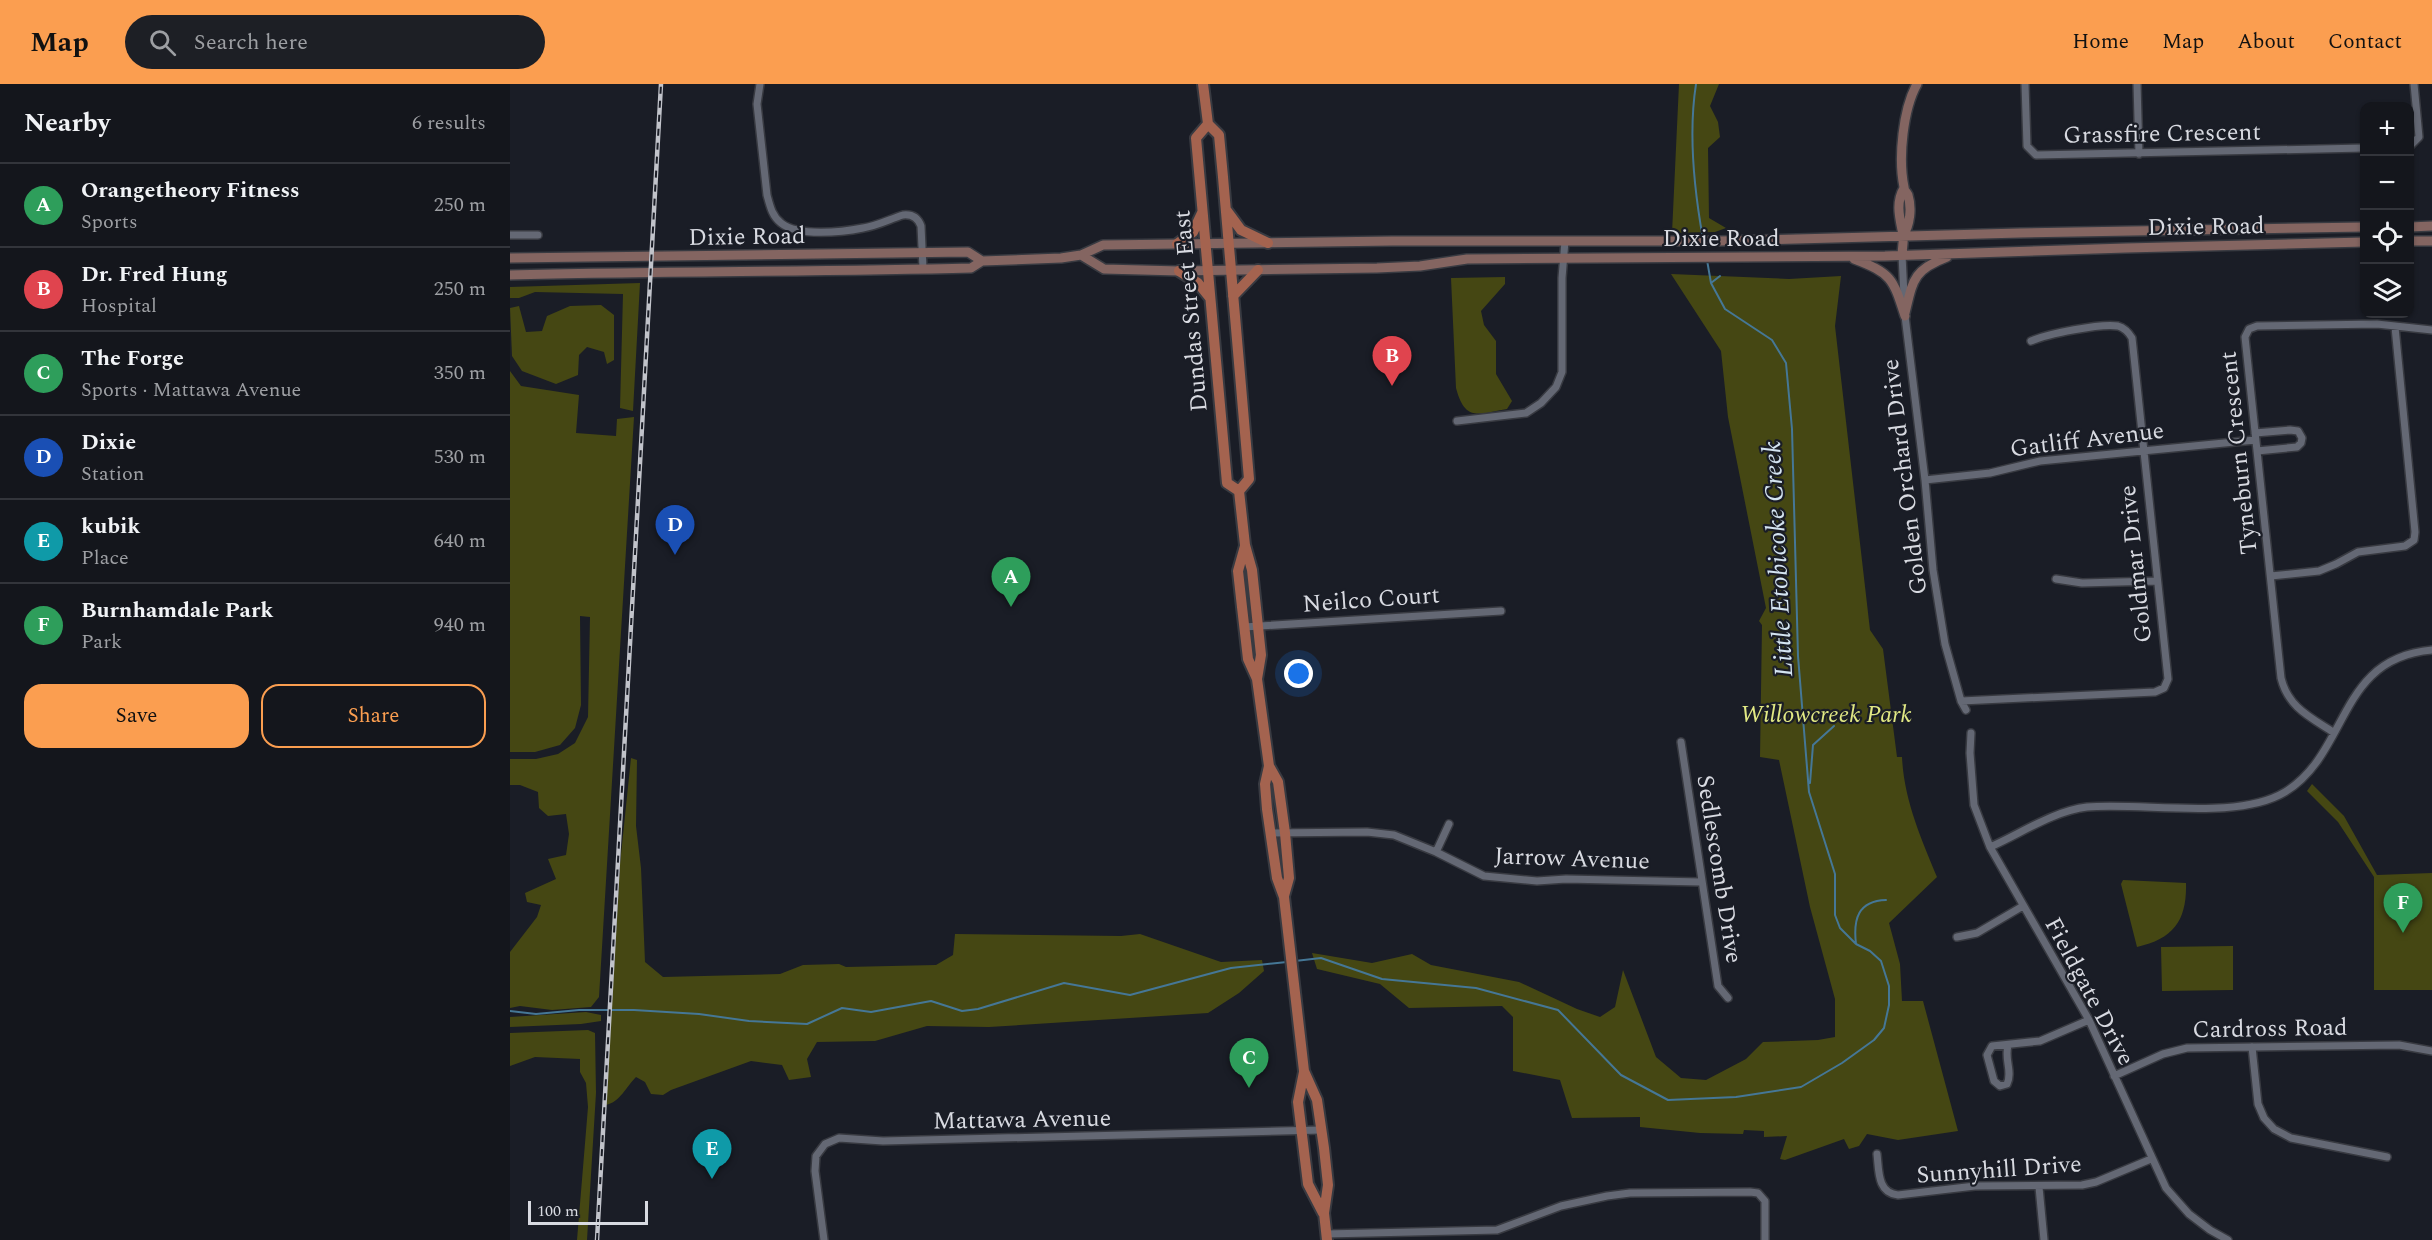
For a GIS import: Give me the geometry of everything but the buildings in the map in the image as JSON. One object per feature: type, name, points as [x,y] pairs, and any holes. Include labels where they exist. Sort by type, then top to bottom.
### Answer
[{"type":"main road","name":"Dundas Street East","points":[[1203,84],[1208,124],[1219,135],[1249,479],[1239,491],[1245,545],[1252,570],[1262,655],[1257,679]]},
{"type":"main road","name":"Golden Orchard Drive","points":[[1902,255],[1903,236],[1909,226],[1908,196],[1904,188],[1903,135],[1907,111],[1917,84]]},
{"type":"main road","name":"Dundas Street East","points":[[1208,124],[1196,138],[1227,483],[1239,491]]},
{"type":"main road","points":[[1225,208],[1241,230],[1268,243]]},
{"type":"main road","points":[[1177,244],[1193,232],[1203,210]]},
{"type":"main road","points":[[2414,227],[2432,226]]},
{"type":"main road","name":"Dixie Road","points":[[510,275],[665,271],[896,271],[971,268],[981,261],[1081,255],[1103,245],[1720,241],[2360,228]]},
{"type":"main road","points":[[2414,242],[2432,241]]},
{"type":"main road","name":"Dixie Road","points":[[1081,255],[1104,269],[1208,271],[1404,266],[1467,259],[1848,257],[2360,242]]},
{"type":"main road","name":"Dixie Road","points":[[510,258],[969,252],[981,261]]},
{"type":"main road","points":[[1905,315],[1916,275],[1930,264],[1955,254]]},
{"type":"main road","points":[[1848,257],[1876,267],[1886,274],[1895,286],[1905,315]]},
{"type":"main road","points":[[1233,296],[1258,270]]},
{"type":"main road","points":[[1179,271],[1195,280],[1210,298]]},
{"type":"main road","name":"Dundas Street East","points":[[1245,545],[1238,571],[1244,627],[1248,659],[1257,679],[1269,766],[1265,784],[1270,832],[1277,878],[1284,897],[1304,1071],[1317,1100],[1328,1185],[1324,1213],[1327,1237]]},
{"type":"main road","name":"Dundas Street East","points":[[1269,766],[1278,782],[1285,833],[1289,878],[1284,897]]},
{"type":"main road","name":"Dundas Street East","points":[[1304,1071],[1298,1102],[1308,1184],[1324,1213]]},
{"type":"street","points":[[760,84],[756,104],[770,207],[776,218],[791,229],[809,232],[863,228],[903,215],[910,215],[918,220],[921,226],[923,269]]},
{"type":"street","name":"Grassfire Crescent","points":[[2025,84],[2027,142],[2033,154],[2043,156],[2360,148]]},
{"type":"street","points":[[2138,84],[2139,153]]},
{"type":"street","points":[[2414,84],[2419,137],[2414,142]]},
{"type":"street","points":[[510,235],[538,235]]},
{"type":"street","points":[[1457,421],[1526,412],[1541,403],[1556,387],[1562,372],[1565,241]]},
{"type":"street","name":"Golden Orchard Drive","points":[[1902,255],[1905,315],[1939,613],[1961,701],[1966,710]]},
{"type":"street","name":"Tyneburn Crescent","points":[[2333,732],[2300,711],[2284,690],[2281,678],[2245,339],[2249,329],[2257,326],[2377,324],[2432,330]]},
{"type":"street","name":"Goldmar Drive","points":[[1961,701],[2150,693],[2162,690],[2167,684],[2168,675],[2142,451],[2133,342],[2128,332],[2114,326],[2053,333],[2031,341]]},
{"type":"street","points":[[2271,576],[2319,571],[2332,567],[2358,552],[2406,546],[2414,540],[2395,327]]},
{"type":"street","name":"Gatliff Avenue","points":[[1925,480],[1990,473],[2040,461],[2142,451],[2290,430],[2298,431],[2302,438],[2301,443],[2296,447],[2257,452]]},
{"type":"street","points":[[2056,579],[2082,583],[2156,581]]},
{"type":"street","name":"Neilco Court","points":[[1244,627],[1502,611]]},
{"type":"street","points":[[1990,847],[2062,814],[2086,807],[2231,807],[2265,801],[2285,792],[2297,783],[2315,762],[2357,692],[2373,673],[2404,655],[2432,650]]},
{"type":"street","name":"Fieldgate Drive","points":[[1971,733],[1970,753],[1974,805],[1990,847],[2089,1020],[2166,1188],[2199,1223],[2228,1240]]},
{"type":"street","name":"Sedlescomb Drive","points":[[1681,742],[1718,986],[1728,999]]},
{"type":"street","points":[[1436,852],[1449,824]]},
{"type":"street","name":"Jarrow Avenue","points":[[1270,832],[1394,835],[1436,852],[1484,876],[1537,881],[1566,879],[1701,882]]},
{"type":"street","points":[[1957,937],[1977,933],[2023,906]]},
{"type":"street","points":[[2008,1046],[2006,1054],[2010,1079],[2007,1084],[2000,1086],[1994,1081],[1987,1053],[1994,1045],[2008,1046],[2040,1041],[2089,1020]]},
{"type":"street","name":"Cardross Road","points":[[2114,1076],[2163,1054],[2180,1049],[2399,1045],[2432,1051]]},
{"type":"street","points":[[2252,1047],[2257,1101],[2262,1115],[2274,1129],[2291,1138],[2387,1157]]},
{"type":"street","name":"Mattawa Avenue","points":[[824,1240],[815,1171],[816,1156],[825,1144],[839,1138],[894,1141],[1321,1130]]},
{"type":"street","name":"Sunnyhill Drive","points":[[1877,1154],[1881,1184],[1888,1192],[1895,1195],[1975,1186],[2038,1187],[2089,1184],[2151,1159]]},
{"type":"street","points":[[2038,1187],[2044,1240]]},
{"type":"street","points":[[1327,1237],[1497,1230],[1562,1206],[1630,1193],[1750,1192],[1758,1193],[1765,1201],[1765,1240]]},
{"type":"green space","points":[[1679,84],[1719,84],[1710,106],[1718,122],[1720,137],[1708,148],[1709,218],[1726,228],[1715,232],[1672,233]]},
{"type":"green space","name":"Willowcreek Park","points":[[1671,274],[1789,279],[1841,276],[1835,326],[1870,630],[1883,649],[1897,757],[1902,757],[1910,804],[1937,877],[1889,923],[1900,964],[1902,1001],[1923,1001],[1958,1131],[1898,1140],[1867,1134],[1859,1146],[1849,1149],[1844,1139],[1785,1160],[1780,1159],[1787,1136],[1764,1137],[1764,1131],[1744,1130],[1743,1134],[1700,1133],[1640,1127],[1640,1117],[1572,1118],[1560,1080],[1513,1071],[1513,1017],[1502,1006],[1409,1008],[1380,984],[1317,969],[1312,953],[1372,963],[1412,954],[1431,965],[1519,982],[1600,1017],[1615,1007],[1623,970],[1656,1057],[1681,1078],[1706,1080],[1746,1059],[1763,1042],[1818,1040],[1835,1037],[1835,999],[1810,907],[1779,760],[1760,757],[1762,625],[1759,621],[1766,608],[1728,417],[1721,351]]},
{"type":"green space","points":[[1505,277],[1505,284],[1481,311],[1484,325],[1496,341],[1496,374],[1512,401],[1507,409],[1474,413],[1468,411],[1464,406],[1456,388],[1451,278]]},
{"type":"green space","points":[[640,283],[633,411],[620,408],[623,294],[535,292],[519,298],[510,298],[510,287]]},
{"type":"green space","points":[[601,305],[614,315],[614,360],[607,364],[604,352],[587,347],[579,355],[578,375],[556,384],[522,371],[512,356],[510,308],[519,306],[526,332],[542,331],[547,316],[570,306]]},
{"type":"green space","points":[[510,371],[521,386],[579,395],[576,433],[616,436],[617,419],[634,417],[599,997],[591,1007],[552,1010],[520,1006],[510,1008],[510,952],[537,917],[541,905],[527,902],[525,893],[556,879],[548,859],[566,855],[569,834],[566,814],[548,816],[539,808],[538,792],[520,785],[510,785],[510,759],[536,759],[558,754],[575,743],[588,717],[590,617],[580,616],[581,705],[575,728],[560,745],[535,752],[510,752]]},
{"type":"green space","points":[[631,758],[637,760],[636,826],[641,868],[645,962],[663,977],[780,974],[803,965],[839,964],[846,967],[936,965],[953,955],[955,934],[1121,936],[1140,934],[1221,962],[1262,960],[1264,971],[1239,993],[1208,1013],[989,1027],[927,1026],[875,1041],[817,1042],[807,1059],[811,1077],[789,1080],[782,1065],[751,1061],[663,1095],[651,1094],[645,1082],[636,1077],[619,1097],[606,1105],[620,864]]},
{"type":"green space","points":[[2312,784],[2344,816],[2377,875],[2432,873],[2432,990],[2374,990],[2374,877],[2338,822],[2307,791]]},
{"type":"green space","points":[[2123,880],[2186,883],[2186,896],[2181,917],[2169,933],[2160,939],[2137,947],[2121,884]]},
{"type":"green space","points":[[2233,946],[2233,990],[2162,991],[2161,947]]},
{"type":"green space","points":[[586,1012],[601,1015],[601,1021],[510,1027],[510,1017]]},
{"type":"green space","points":[[588,1030],[595,1033],[596,1093],[587,1240],[577,1240],[588,1107],[586,1083],[580,1072],[580,1059],[535,1057],[510,1066],[510,1033]]},
{"type":"waterway","name":"Little Etobicoke Creek","points":[[1696,84],[1692,142],[1703,239]]},
{"type":"waterway","name":"Little Etobicoke Creek","points":[[1295,961],[1321,958],[1382,979],[1476,988],[1558,1010],[1621,1075],[1668,1100],[1736,1097],[1801,1087],[1842,1063],[1874,1040],[1884,1028],[1889,1005],[1889,986],[1881,961],[1870,951],[1856,944],[1840,928],[1835,915],[1835,874],[1809,792],[1798,656],[1792,429],[1786,363],[1772,340],[1725,309],[1711,283],[1707,260]]},
{"type":"waterway","points":[[1711,283],[1720,276]]},
{"type":"waterway","points":[[1810,783],[1813,745],[1834,726]]},
{"type":"waterway","points":[[1856,944],[1855,927],[1859,913],[1869,904],[1886,900]]},
{"type":"waterway","name":"Little Etobicoke Creek","points":[[510,1011],[536,1014],[579,1010],[634,1010],[807,1024],[842,1008],[871,1012],[931,1001],[962,1011],[978,1009],[1064,983],[1130,995],[1231,968],[1287,962]]},
{"type":"railway","points":[[597,1240],[661,84]]},
{"type":"place","name":"Dr. Fred Hung","points":[[1392,386]]},
{"type":"place","name":"Dixie","points":[[675,555]]},
{"type":"place","name":"Orangetheory Fitness","points":[[1011,607]]},
{"type":"place","name":"Burnhamdale Park","points":[[2403,933]]},
{"type":"place","name":"The Forge","points":[[1249,1088]]},
{"type":"place","name":"kubik","points":[[712,1179]]}]
